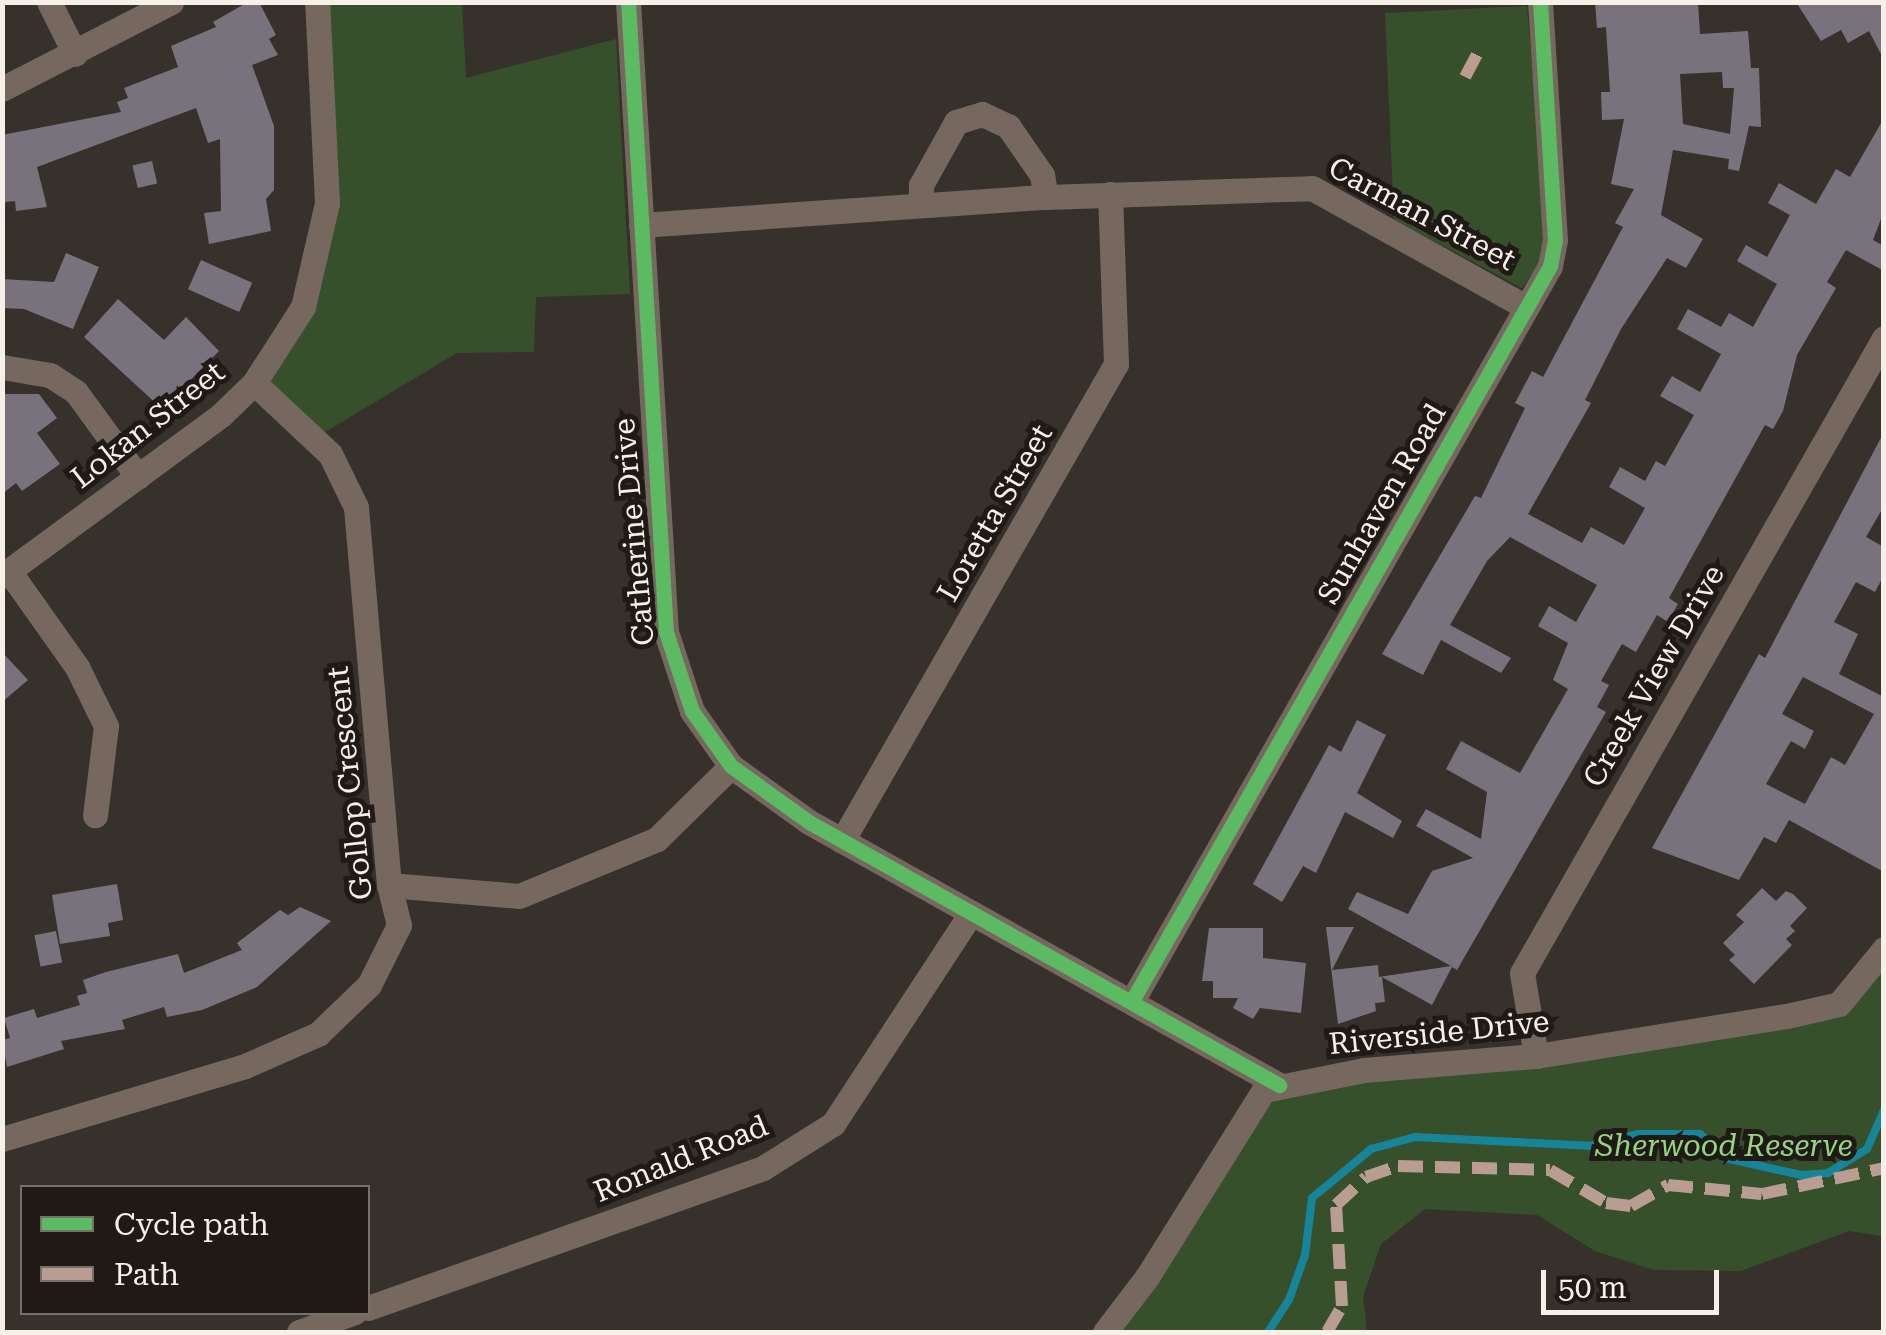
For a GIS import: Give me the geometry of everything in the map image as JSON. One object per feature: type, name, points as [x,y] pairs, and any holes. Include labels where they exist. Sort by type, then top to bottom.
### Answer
[{"type":"street","points":[[49,2],[75,54]]},
{"type":"street","points":[[2,89],[172,2]]},
{"type":"street","name":"Lokan Street","points":[[6,573],[138,477],[254,383],[302,306],[327,203],[318,2]]},
{"type":"street","name":"Catherine Drive","points":[[628,2],[666,632],[692,711],[731,766],[842,841],[1133,999],[1279,1085]]},
{"type":"street","name":"Sunhaven Road","points":[[1133,999],[1550,266],[1555,240],[1540,2]]},
{"type":"street","points":[[921,204],[922,185],[956,122],[982,114],[1008,126],[1042,175],[1046,197]]},
{"type":"street","name":"Carman Street","points":[[641,225],[1046,197],[1312,188],[1526,306]]},
{"type":"street","name":"Loretta Street","points":[[842,841],[1116,364],[1110,194]]},
{"type":"street","name":"Creek View Drive","points":[[1536,1056],[1522,974],[1884,338]]},
{"type":"street","points":[[2,366],[50,375],[76,392],[138,477]]},
{"type":"street","name":"Gollop Crescent","points":[[2,1139],[245,1066],[318,1034],[369,985],[399,925],[389,885],[356,507],[330,454],[254,383]]},
{"type":"street","points":[[6,573],[77,667],[106,726],[95,815]]},
{"type":"street","points":[[389,885],[519,896],[657,840],[731,766]]},
{"type":"street","name":"Ronald Road","points":[[370,1307],[763,1168],[833,1124],[971,913]]},
{"type":"street","name":"Riverside Drive","points":[[1279,1085],[1364,1070],[1536,1056],[1839,1004],[1884,949]]},
{"type":"street","points":[[1104,1332],[1147,1278],[1258,1098],[1279,1085]]},
{"type":"street","points":[[298,1332],[346,1315]]},
{"type":"green space","points":[[317,3],[462,3],[466,78],[616,39],[630,294],[536,297],[534,352],[457,353],[315,438],[254,383],[303,307],[327,203]]},
{"type":"green space","points":[[1527,6],[1546,234],[1539,264],[1522,288],[1394,220],[1385,13]]},
{"type":"green space","name":"Sherwood Reserve","points":[[1883,949],[1883,1236],[1849,1231],[1741,1271],[1654,1270],[1595,1251],[1537,1215],[1425,1209],[1381,1244],[1363,1297],[1367,1332],[1105,1332],[1254,1119],[1283,1093],[1839,1004]]},
{"type":"building","points":[[248,2],[259,2],[276,35],[269,39],[278,55],[252,65],[274,126],[274,190],[266,199],[271,231],[209,244],[204,213],[221,211],[220,139],[208,143],[196,108],[37,167],[47,207],[16,211],[15,201],[5,202],[2,135],[121,112],[117,102],[128,98],[124,88],[178,67],[171,46],[216,27],[213,22]]},
{"type":"building","points":[[1595,2],[1698,2],[1700,34],[1748,31],[1751,68],[1759,68],[1761,127],[1749,126],[1739,171],[1728,169],[1729,159],[1673,150],[1661,215],[1703,239],[1686,268],[1667,258],[1621,329],[1585,400],[1591,403],[1528,514],[1582,543],[1591,527],[1624,545],[1645,508],[1609,487],[1620,467],[1645,481],[1656,461],[1665,466],[1694,415],[1660,396],[1672,376],[1700,392],[1721,354],[1677,329],[1688,309],[1721,327],[1729,313],[1753,327],[1777,284],[1737,261],[1746,245],[1767,257],[1790,215],[1768,203],[1779,183],[1816,204],[1836,169],[1850,177],[1884,118],[1884,211],[1873,240],[1884,246],[1884,271],[1846,250],[1827,282],[1836,288],[1797,355],[1783,411],[1773,429],[1765,425],[1669,598],[1678,604],[1668,622],[1657,615],[1636,652],[1622,644],[1601,681],[1609,685],[1597,707],[1606,712],[1457,970],[1452,967],[1432,1005],[1382,977],[1385,1002],[1375,1003],[1376,1011],[1338,1024],[1326,927],[1354,927],[1332,970],[1378,965],[1379,977],[1451,966],[1348,909],[1357,892],[1408,914],[1432,871],[1473,858],[1416,826],[1426,809],[1481,839],[1487,792],[1446,769],[1461,741],[1520,773],[1568,689],[1553,680],[1568,643],[1538,626],[1549,606],[1576,622],[1597,585],[1510,537],[1487,561],[1450,625],[1511,658],[1501,673],[1441,640],[1423,675],[1382,654],[1475,496],[1481,498],[1525,408],[1515,403],[1532,371],[1543,377],[1623,227],[1615,223],[1634,189],[1611,184],[1624,119],[1602,120],[1601,92],[1610,92],[1606,27],[1597,28]],"holes":[[[1722,72],[1723,88],[1734,88],[1730,134],[1683,124],[1680,74]]]},
{"type":"building","points":[[1796,2],[1884,2],[1884,60],[1869,31],[1848,43],[1841,30],[1821,41]]},
{"type":"building","points":[[152,161],[157,183],[138,188],[133,165]]},
{"type":"building","points":[[66,253],[99,267],[73,329],[24,309],[2,308],[2,279],[54,282]]},
{"type":"building","points":[[201,260],[252,283],[239,312],[188,289]]},
{"type":"building","points":[[118,299],[164,340],[186,317],[219,351],[162,409],[84,337]]},
{"type":"building","points":[[2,394],[39,394],[57,418],[37,433],[60,464],[22,491],[16,483],[2,494]]},
{"type":"building","points":[[1884,432],[1884,506],[1866,537],[1884,547],[1884,575],[1875,592],[1856,582],[1834,622],[1858,634],[1839,674],[1884,697],[1884,872],[1789,820],[1776,843],[1764,837],[1739,880],[1652,848],[1759,654],[1765,658]],"holes":[[[1803,677],[1874,714],[1845,765],[1831,757],[1805,804],[1766,784],[1791,741],[1805,749],[1814,731],[1782,714]]]},
{"type":"building","points":[[2,652],[28,680],[2,702]]},
{"type":"building","points":[[1357,720],[1386,735],[1357,793],[1402,821],[1393,838],[1345,812],[1316,873],[1303,866],[1282,902],[1253,884],[1329,745],[1341,752]]},
{"type":"building","points":[[117,884],[123,920],[108,923],[110,936],[60,944],[52,895]]},
{"type":"building","points":[[1762,888],[1776,901],[1786,891],[1793,894],[1807,908],[1790,926],[1795,931],[1786,939],[1792,945],[1754,984],[1729,960],[1735,955],[1723,943],[1744,922],[1736,915]]},
{"type":"building","points":[[300,907],[331,921],[257,987],[202,1010],[167,1017],[164,1007],[122,1020],[125,1029],[61,1041],[64,1049],[7,1067],[2,1040],[10,1038],[4,1018],[34,1009],[37,1018],[80,1005],[77,996],[87,993],[83,980],[178,954],[184,973],[242,950],[237,943],[280,910],[288,915]]},
{"type":"building","points":[[1209,928],[1263,928],[1263,958],[1306,963],[1301,1013],[1260,1008],[1253,1019],[1233,1008],[1238,998],[1213,998],[1213,981],[1202,981]]},
{"type":"building","points":[[56,931],[62,962],[41,967],[34,935]]},
{"type":"waterway","points":[[1268,1332],[1289,1300],[1305,1255],[1312,1198],[1371,1149],[1415,1137],[1590,1146],[1638,1134],[1700,1134],[1725,1158],[1801,1175],[1828,1173],[1867,1149],[1884,1110]]},
{"type":"marked path","points":[[1465,77],[1482,45]]},
{"type":"marked path","points":[[1327,1332],[1342,1306],[1336,1205],[1366,1177],[1398,1166],[1550,1170],[1606,1203],[1631,1206],[1668,1185],[1762,1194],[1884,1168]]},
{"type":"cycle path","points":[[628,2],[666,632],[692,711],[731,766],[809,822],[1279,1085]]},
{"type":"cycle path","points":[[1133,999],[1550,266],[1555,240],[1540,2]]}]
